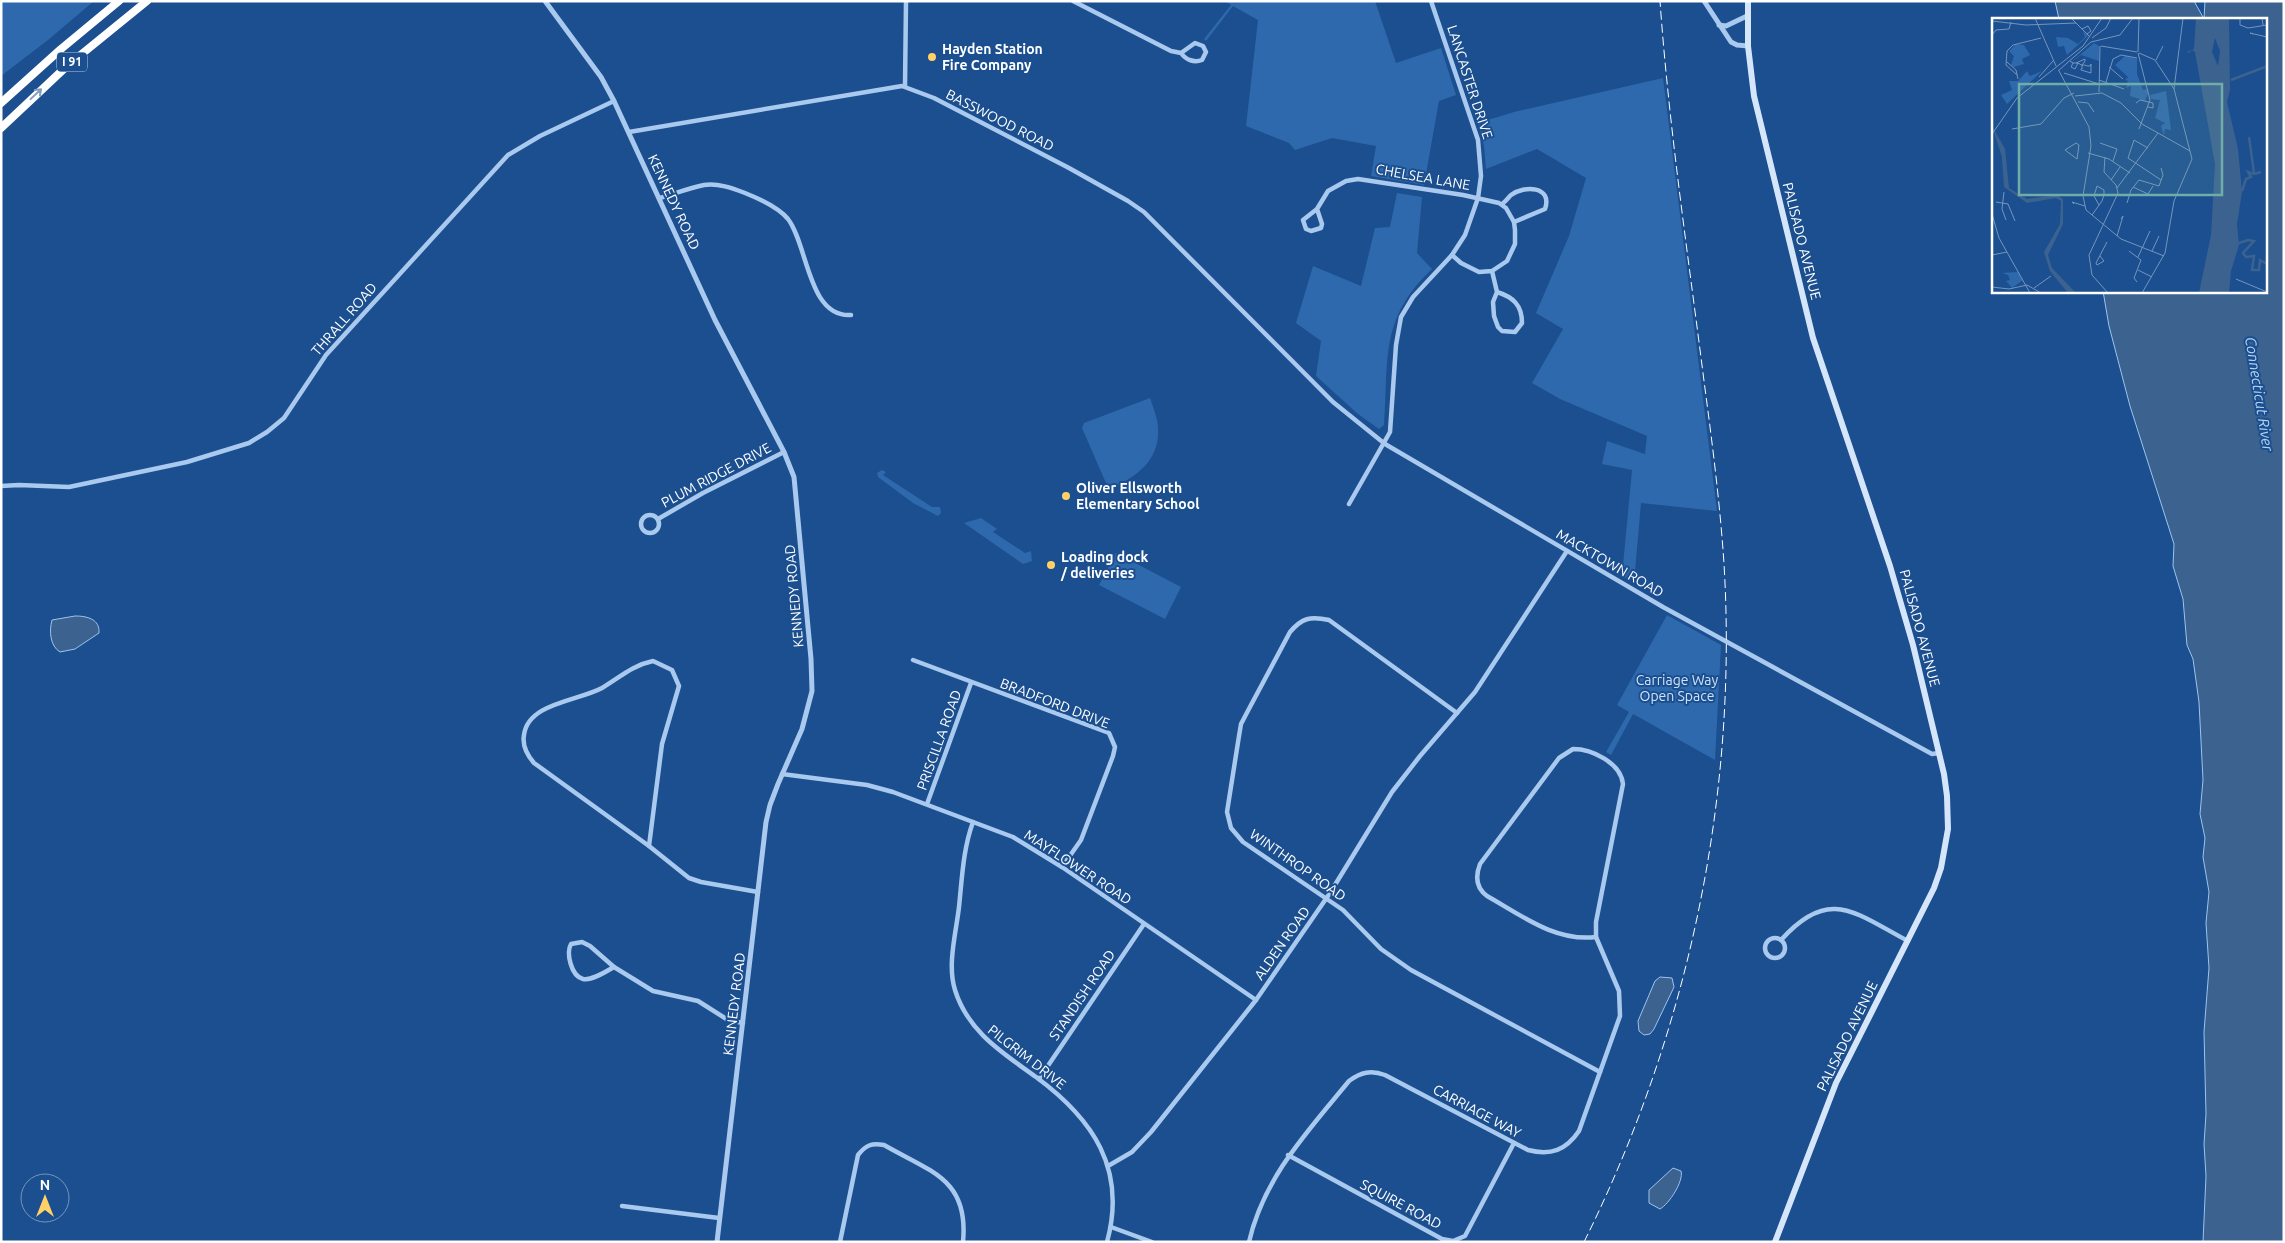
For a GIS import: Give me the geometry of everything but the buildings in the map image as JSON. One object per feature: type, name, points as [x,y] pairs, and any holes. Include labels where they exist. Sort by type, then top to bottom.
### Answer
[{"type":"highway","name":"I 91","points":[[1,103],[61,49],[119,1]]},
{"type":"highway","name":"I 91","points":[[1,128],[68,66],[147,1]]},
{"type":"main road","name":"PALISADO AVENUE","points":[[1748,1],[1748,46],[1751,79],[1762,132],[1813,338],[1890,566],[1913,645],[1939,753],[1948,805],[1944,855],[1934,888],[1827,1104],[1775,1242]]},
{"type":"street","name":"KENNEDY ROAD","points":[[545,1],[605,84],[614,101],[715,320],[791,464],[796,492],[812,677],[809,706],[802,729],[770,805],[766,822],[717,1242]]},
{"type":"street","points":[[629,132],[905,86],[906,1]]},
{"type":"street","points":[[1073,1],[1171,51],[1182,53],[1186,58],[1198,62],[1204,58],[1206,52],[1203,46],[1194,43],[1182,53]]},
{"type":"street","name":"LANCASTER DRIVE","points":[[1349,504],[1385,444],[1390,432],[1396,345],[1401,317],[1413,297],[1452,255],[1465,235],[1478,198],[1481,176],[1478,140],[1431,1]]},
{"type":"street","points":[[1704,1],[1732,43],[1748,46]]},
{"type":"street","points":[[1719,24],[1726,26],[1747,16]]},
{"type":"street","name":"BASSWOOD ROAD","points":[[905,86],[934,98],[1072,170],[1144,212],[1291,360]]},
{"type":"street","name":"THRALL ROAD","points":[[1,486],[69,488],[187,462],[249,442],[267,432],[284,418],[326,355],[508,155],[540,136],[614,101]]},
{"type":"street","name":"CHELSEA LANE","points":[[1317,209],[1322,224],[1321,228],[1311,231],[1306,229],[1303,220],[1317,209],[1328,191],[1336,186],[1358,179],[1478,198],[1502,204]]},
{"type":"street","points":[[660,198],[705,185],[719,185],[754,196],[779,210],[788,220],[795,234],[821,300],[835,313],[842,316],[851,315]]},
{"type":"street","points":[[1452,255],[1472,269],[1480,272],[1500,268],[1512,254],[1514,244],[1514,222],[1502,204],[1510,196],[1526,189],[1539,190],[1544,193],[1546,198],[1545,209],[1514,222]]},
{"type":"street","points":[[1492,271],[1497,292],[1493,302],[1494,316],[1498,327],[1502,331],[1515,332],[1522,323],[1519,306],[1506,295],[1497,292]]},
{"type":"street","name":"MACKTOWN ROAD","points":[[1291,360],[1333,402],[1385,444],[1664,607],[1932,754],[1939,753]]},
{"type":"street","name":"PLUM RIDGE DRIVE","points":[[658,519],[703,493],[784,452]]},
{"type":"street","name":"PLUM RIDGE DRIVE","points":[[647,516],[653,516],[658,519],[659,528],[655,532],[647,533],[642,529],[641,523],[647,516]]},
{"type":"street","name":"ALDEN ROAD","points":[[1108,1166],[1132,1152],[1150,1132],[1256,1000],[1326,898],[1392,792],[1492,669],[1567,552]]},
{"type":"street","name":"WINTHROP ROAD","points":[[1457,713],[1329,620],[1309,618],[1299,622],[1290,632],[1241,724],[1228,804],[1228,820],[1234,834],[1243,842],[1355,920],[1385,953],[1411,970],[1600,1072]]},
{"type":"street","name":"BRADFORD DRIVE","points":[[913,660],[1109,733],[1115,747],[1113,756],[1086,828],[1062,867]]},
{"type":"street","points":[[648,846],[662,744],[679,686],[672,670],[653,662],[641,664],[590,693],[542,710],[528,721],[523,738],[526,751],[534,763],[648,846],[688,878],[700,882],[758,892]]},
{"type":"street","name":"PRISCILLA ROAD","points":[[927,804],[971,683]]},
{"type":"street","name":"CARRIAGE WAY","points":[[1249,1242],[1267,1190],[1288,1156],[1349,1081],[1358,1074],[1376,1072],[1385,1075],[1528,1150],[1548,1153],[1562,1149],[1568,1145],[1579,1131],[1620,1016],[1619,991],[1596,937],[1596,922],[1623,777],[1612,764],[1587,750],[1573,749],[1564,754],[1480,864],[1477,879],[1481,892],[1555,934],[1572,938],[1596,937]]},
{"type":"street","name":"MAYFLOWER ROAD","points":[[782,774],[867,785],[927,804],[1013,837],[1062,867],[1256,1000]]},
{"type":"street","name":"PILGRIM DRIVE","points":[[973,822],[966,848],[953,957],[954,989],[966,1015],[978,1032],[1038,1079],[1085,1121],[1100,1145],[1108,1166],[1113,1191],[1111,1227],[1107,1242]]},
{"type":"street","points":[[1781,940],[1796,923],[1807,915],[1819,910],[1835,909],[1855,913],[1908,941]]},
{"type":"street","name":"STANDISH ROAD","points":[[1038,1079],[1144,924]]},
{"type":"street","points":[[1772,938],[1781,940],[1785,946],[1784,953],[1778,957],[1770,956],[1765,950],[1767,942],[1772,938]]},
{"type":"street","points":[[614,967],[583,979],[577,975],[568,958],[569,946],[574,942],[582,942],[614,967],[652,991],[698,1002],[728,1020],[743,1023]]},
{"type":"street","name":"SQUIRE ROAD","points":[[1288,1156],[1442,1238],[1453,1241],[1465,1236],[1514,1143]]},
{"type":"street","points":[[840,1242],[858,1155],[865,1146],[876,1144],[884,1145],[935,1174],[954,1190],[964,1215],[963,1242]]},
{"type":"street","points":[[622,1206],[719,1218]]},
{"type":"street","points":[[1111,1227],[1152,1242]]},
{"type":"green space","points":[[1,1],[94,1],[1,76]]},
{"type":"green space","points":[[1225,1],[1375,1],[1396,63],[1441,48],[1456,95],[1439,101],[1424,185],[1371,176],[1376,146],[1332,138],[1295,150],[1289,143],[1246,126],[1258,20],[1233,6],[1206,41],[1204,39],[1231,5]]},
{"type":"green space","points":[[1663,78],[1717,511],[1641,503],[1634,583],[1622,576],[1632,470],[1602,464],[1607,441],[1645,454],[1647,436],[1560,399],[1532,383],[1563,329],[1536,313],[1569,236],[1586,178],[1537,149],[1486,169],[1484,146],[1478,123],[1514,112]]},
{"type":"green space","points":[[1397,193],[1422,197],[1417,253],[1432,269],[1415,287],[1403,305],[1395,323],[1387,360],[1384,425],[1379,429],[1358,414],[1316,376],[1321,341],[1296,323],[1313,266],[1361,286],[1375,228],[1390,227]]},
{"type":"green space","points":[[1150,398],[1158,424],[1158,440],[1155,450],[1144,467],[1136,474],[1109,490],[1082,428],[1084,423]]},
{"type":"green space","points":[[882,470],[886,472],[883,475],[932,507],[940,507],[941,513],[938,516],[913,503],[878,477],[877,473]]},
{"type":"green space","points":[[981,518],[997,529],[993,532],[1025,553],[1031,551],[1032,561],[1023,564],[964,523]]},
{"type":"green space","points":[[1116,553],[1181,587],[1165,619],[1099,585]]},
{"type":"green space","name":"Carriage Way Open Space","points":[[1667,615],[1721,645],[1715,760],[1633,714],[1611,755],[1606,752],[1629,712],[1617,705]]},
{"type":"water","points":[[2055,1],[2194,1],[2203,18],[2059,18]]},
{"type":"water","name":"Connecticut River","points":[[2205,1],[2284,1],[2284,1242],[2203,1242],[2206,1176],[2204,1144],[2206,1114],[2204,1032],[2209,968],[2206,923],[2209,892],[2203,857],[2205,838],[2200,814],[2203,780],[2199,702],[2193,659],[2187,645],[2183,599],[2173,566],[2174,544],[2130,406],[2109,326],[2103,292],[2268,292],[2268,18],[2204,18]]},
{"type":"water","points":[[75,616],[95,621],[99,628],[99,633],[75,649],[60,652],[54,646],[51,638],[52,620]]},
{"type":"water","points":[[1660,977],[1672,978],[1674,987],[1654,1029],[1650,1034],[1644,1035],[1639,1031],[1638,1021],[1655,981]]},
{"type":"water","points":[[1673,1168],[1681,1171],[1680,1180],[1671,1197],[1660,1209],[1649,1203],[1649,1190]]},
{"type":"railway","points":[[1584,1242],[1620,1162],[1652,1081],[1678,997],[1698,912],[1713,826],[1723,739],[1726,651],[1724,564],[1713,449],[1674,144],[1660,1]]},
{"type":"place","name":"Hayden Station Fire Company","points":[[932,57]]},
{"type":"place","name":"Oliver Ellsworth Elementary School","points":[[1066,496]]},
{"type":"place","name":"Loading dock / deliveries","points":[[1051,565]]}]
